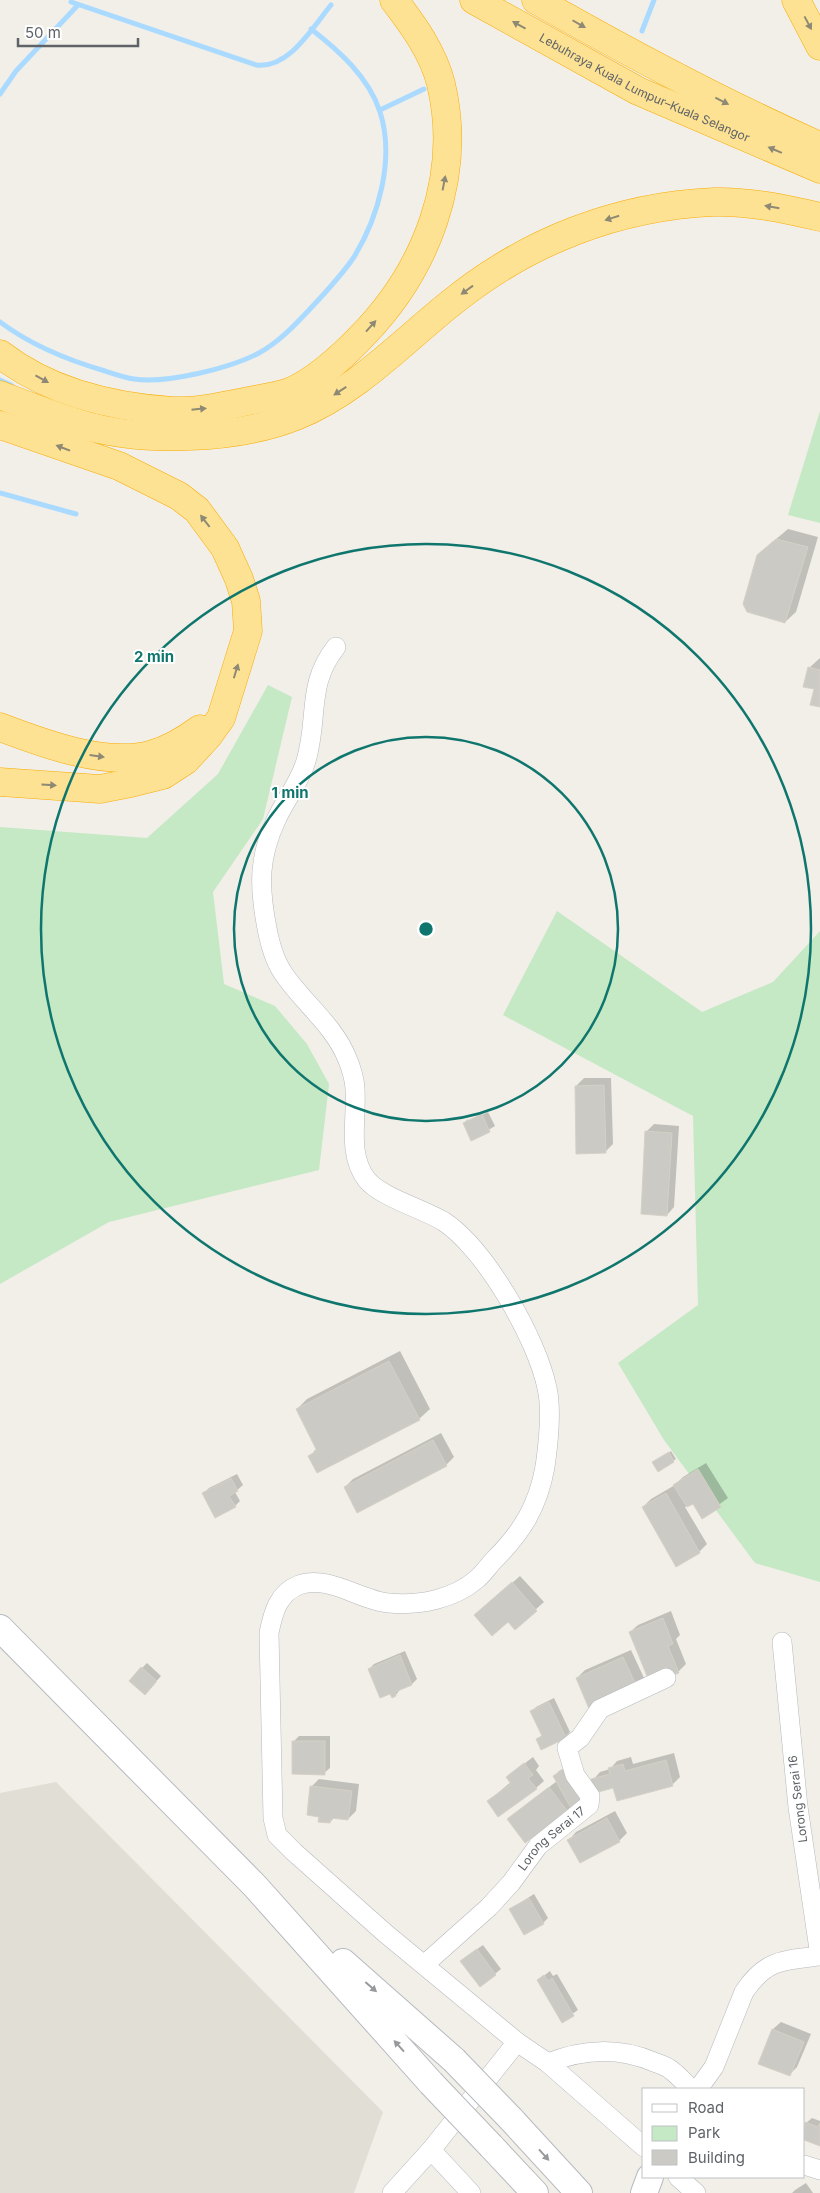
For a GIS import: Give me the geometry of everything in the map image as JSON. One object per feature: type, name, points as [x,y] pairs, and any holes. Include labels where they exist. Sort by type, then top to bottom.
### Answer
[{"type":"highway","points":[[0,354],[50,384],[85,397],[175,411],[225,406],[288,392],[336,362],[373,325],[401,289],[426,244],[439,209],[446,173],[446,128],[440,83],[426,46],[394,0]]},
{"type":"highway","name":"Lebuhraya Kuala Lumpur–Kuala Selangor","points":[[474,0],[638,91],[820,169]]},
{"type":"highway","name":"Lebuhraya Kuala Lumpur–Kuala Selangor","points":[[536,0],[644,62],[761,120],[820,146]]},
{"type":"highway","points":[[796,0],[820,46]]},
{"type":"highway","points":[[0,395],[81,425],[135,435],[180,436],[219,433],[274,423],[324,402],[357,380],[481,280],[524,253],[570,232],[623,214],[674,205],[716,202],[752,204],[820,218]]},
{"type":"highway","points":[[0,425],[119,466],[179,496],[197,510],[224,548],[239,579],[246,601],[248,624],[248,632],[221,718],[208,736],[186,760],[163,775],[100,789],[0,782]]},
{"type":"highway","points":[[0,727],[42,743],[86,754],[131,757],[151,755],[179,744],[221,718]]},
{"type":"main road","points":[[0,1628],[255,1886],[432,2083],[535,2193]]},
{"type":"main road","points":[[255,1886],[454,2060],[579,2193]]},
{"type":"main road","points":[[644,2193],[650,2178]]},
{"type":"street","points":[[336,647],[324,662],[318,677],[314,723],[304,768],[275,821],[262,862],[260,891],[270,946],[282,971],[319,1013],[346,1057],[355,1088],[354,1140],[358,1166],[369,1183],[443,1221],[470,1245],[489,1267],[523,1324],[548,1389],[548,1423],[544,1469],[533,1505],[516,1538],[477,1579],[443,1598],[425,1602],[389,1603],[321,1584],[307,1583],[296,1586],[277,1603],[269,1633],[272,1687],[272,1803],[277,1835],[385,1933],[425,1964],[517,2042],[548,2063],[642,2145]]},
{"type":"street","name":"Lorong Serai 16","points":[[782,1642],[798,1807],[820,1956]]},
{"type":"street","name":"Lorong Serai 17","points":[[425,1964],[489,1907],[538,1846],[589,1805],[590,1796],[575,1775],[566,1748],[580,1738],[600,1709],[666,1678]]},
{"type":"street","points":[[699,2088],[714,2067],[749,1984],[761,1972],[779,1961],[820,1956]]},
{"type":"street","points":[[392,2193],[431,2150],[517,2042]]},
{"type":"street","points":[[548,2063],[569,2055],[596,2051],[618,2052],[640,2056],[670,2069],[690,2088]]},
{"type":"street","points":[[431,2150],[472,2191]]},
{"type":"street","points":[[805,2165],[820,2170]]},
{"type":"street","points":[[679,2178],[696,2193]]},
{"type":"shaded area","points":[[56,1782],[383,2112],[354,2193],[0,2193],[0,1793]]},
{"type":"green space","points":[[820,411],[820,523],[788,515]]},
{"type":"green space","points":[[268,685],[292,697],[263,819],[213,892],[224,984],[275,1006],[307,1044],[329,1084],[319,1170],[109,1222],[0,1284],[0,827],[147,838],[218,774]]},
{"type":"green space","points":[[557,911],[702,1012],[773,982],[820,931],[820,1582],[755,1563],[664,1440],[618,1363],[698,1305],[693,1116],[503,1015]]},
{"type":"building","points":[[776,539],[808,547],[785,623],[747,612],[743,604],[757,555]]},
{"type":"building","points":[[808,667],[820,670],[820,707],[810,705],[814,689],[803,687]]},
{"type":"building","points":[[604,1085],[606,1153],[576,1154],[575,1086]]},
{"type":"building","points":[[482,1114],[490,1132],[471,1141],[463,1123]]},
{"type":"building","points":[[645,1131],[672,1133],[667,1216],[641,1214]]},
{"type":"building","points":[[389,1361],[420,1420],[317,1473],[308,1456],[317,1451],[296,1409]]},
{"type":"building","points":[[433,1440],[447,1466],[357,1513],[344,1487]]},
{"type":"building","points":[[669,1452],[674,1462],[658,1472],[652,1462]]},
{"type":"building","points":[[698,1469],[721,1507],[702,1519],[693,1504],[687,1507],[673,1485]]},
{"type":"building","points":[[231,1478],[238,1491],[229,1496],[236,1507],[215,1518],[202,1493]]},
{"type":"building","points":[[666,1493],[700,1553],[676,1567],[642,1507]]},
{"type":"building","points":[[512,1582],[537,1611],[515,1630],[508,1622],[492,1636],[474,1615]]},
{"type":"building","points":[[663,1618],[673,1644],[668,1646],[679,1673],[668,1677],[664,1669],[647,1676],[629,1632]]},
{"type":"building","points":[[400,1655],[412,1685],[395,1692],[396,1696],[392,1698],[390,1694],[380,1698],[368,1669]]},
{"type":"building","points":[[623,1657],[638,1689],[618,1691],[600,1699],[603,1705],[590,1711],[576,1678]]},
{"type":"building","points":[[141,1667],[157,1681],[145,1695],[129,1681]]},
{"type":"building","points":[[549,1702],[566,1738],[541,1750],[536,1739],[542,1736],[530,1711]]},
{"type":"building","points":[[292,1741],[325,1741],[325,1775],[292,1774]]},
{"type":"building","points":[[666,1760],[673,1786],[617,1801],[613,1788],[595,1793],[591,1779],[610,1774],[608,1768],[623,1764],[625,1771]]},
{"type":"building","points":[[524,1763],[533,1775],[528,1778],[537,1789],[498,1817],[487,1801],[511,1784],[506,1777]]},
{"type":"building","points":[[566,1768],[586,1802],[572,1810],[553,1776]]},
{"type":"building","points":[[310,1786],[352,1791],[348,1820],[331,1818],[330,1823],[318,1822],[319,1817],[307,1815]]},
{"type":"building","points":[[549,1787],[568,1812],[525,1843],[507,1819]]},
{"type":"building","points":[[607,1818],[620,1842],[580,1863],[567,1840]]},
{"type":"building","points":[[529,1898],[544,1924],[524,1935],[509,1909]]},
{"type":"building","points":[[477,1949],[496,1975],[480,1987],[460,1961]]},
{"type":"building","points":[[544,1975],[548,1981],[552,1978],[574,2016],[562,2023],[537,1980]]},
{"type":"building","points":[[772,2029],[804,2042],[790,2076],[758,2064]]},
{"type":"building","points":[[805,2122],[818,2127],[820,2123],[820,2146],[805,2140]]},
{"type":"waterway","points":[[642,31],[654,0]]},
{"type":"waterway","points":[[71,2],[256,65],[268,65],[279,61],[289,54],[308,35],[331,5]]},
{"type":"waterway","points":[[0,94],[16,71],[78,5]]},
{"type":"waterway","points":[[0,322],[37,345],[64,357],[123,377],[147,380],[198,374],[247,359],[273,344],[299,321],[344,270],[363,241],[371,224],[382,186],[386,148],[380,112],[368,87],[352,65],[311,29]]},
{"type":"waterway","points":[[380,110],[424,89]]},
{"type":"waterway","points":[[0,380],[11,385]]},
{"type":"waterway","points":[[0,493],[76,514]]}]
